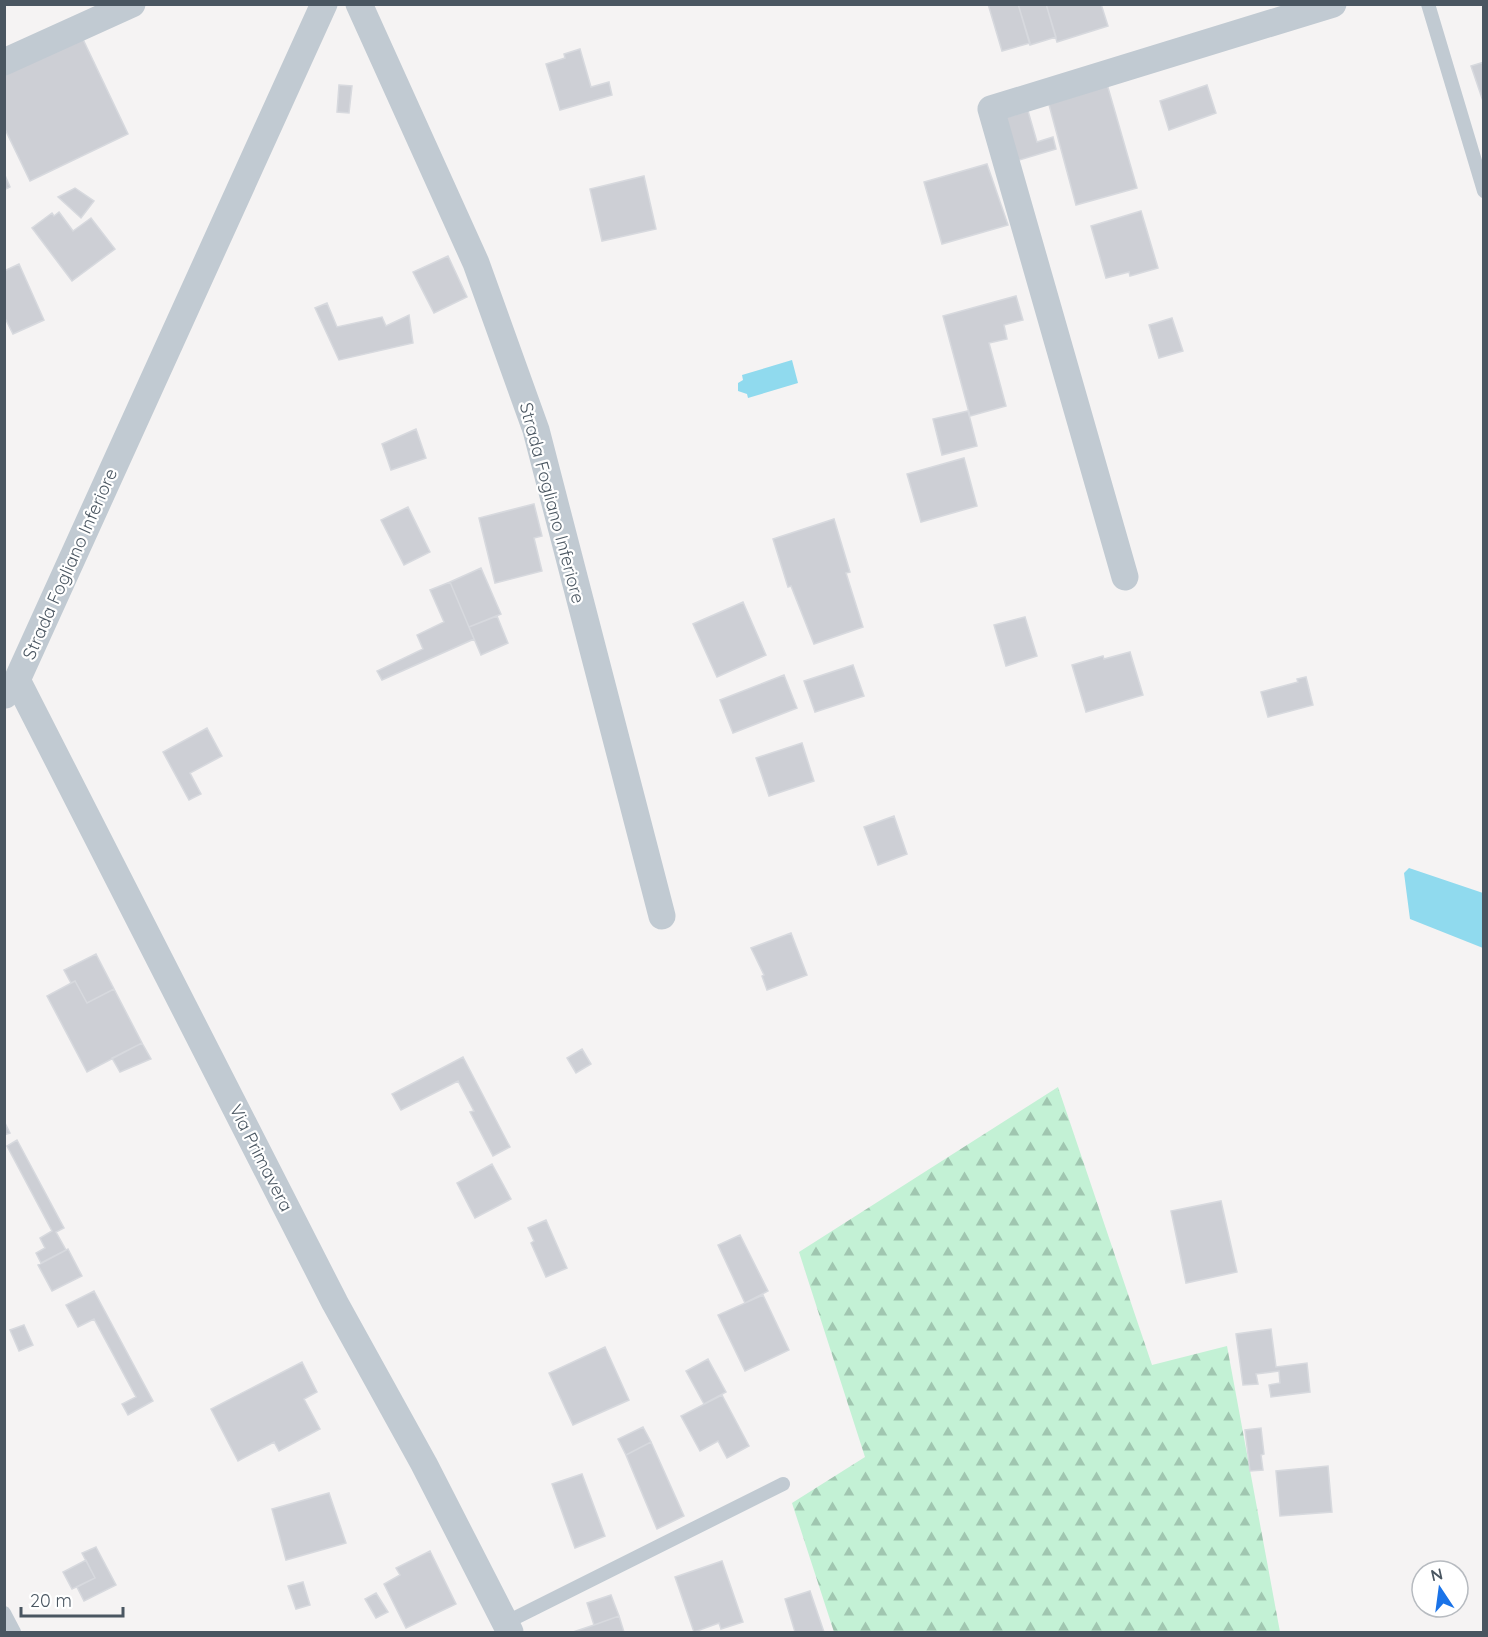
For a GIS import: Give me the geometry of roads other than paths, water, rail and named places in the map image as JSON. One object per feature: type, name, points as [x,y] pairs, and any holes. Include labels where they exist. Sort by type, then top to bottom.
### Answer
[{"type":"street","points":[[4,62],[132,4]]},
{"type":"street","name":"Strada Fogliano Inferiore","points":[[11,688],[324,4]]},
{"type":"street","name":"Strada Fogliano Inferiore","points":[[359,4],[476,263],[536,430],[662,916]]},
{"type":"street","points":[[1125,577],[991,109],[1333,4]]},
{"type":"street","name":"Via Primavera","points":[[11,688],[335,1303],[424,1464],[508,1627]]},
{"type":"lane","points":[[1428,4],[1484,191]]},
{"type":"lane","points":[[508,1627],[783,1484]]},
{"type":"lane","points":[[4,1614],[14,1632]]},
{"type":"water","points":[[792,360],[798,383],[748,398],[747,394],[738,391],[738,383],[743,380],[742,375]]},
{"type":"water","points":[[1409,868],[1483,893],[1483,948],[1410,919],[1404,873]]}]
